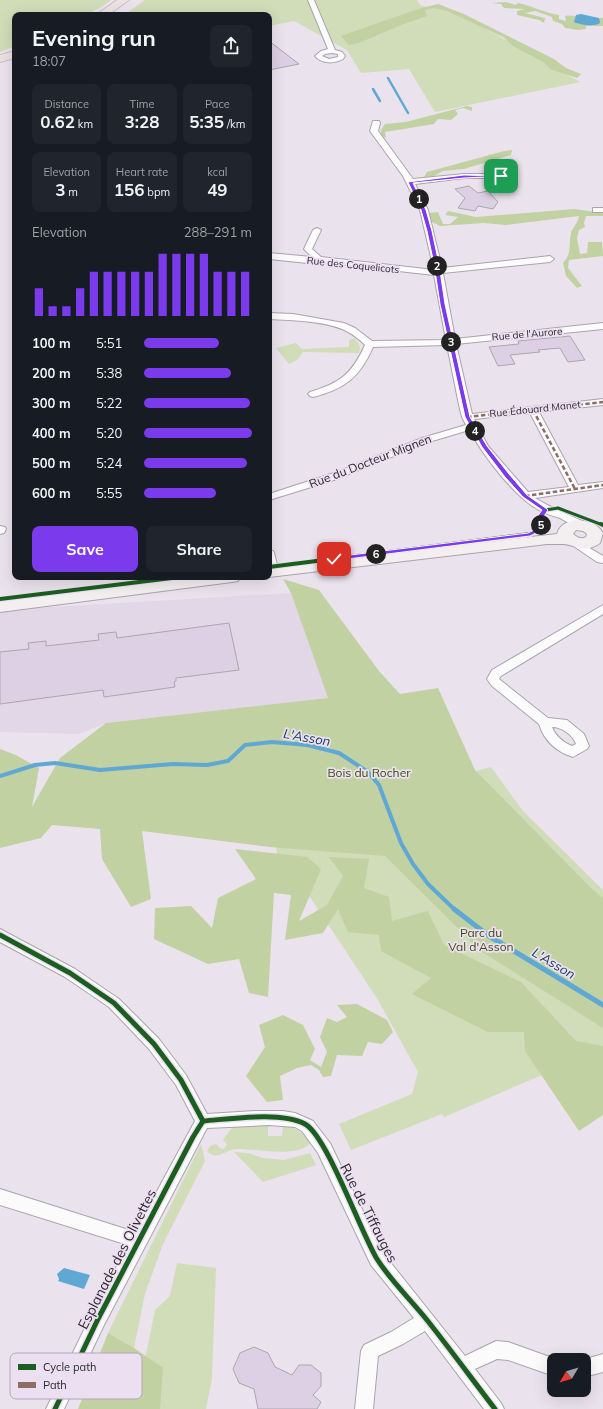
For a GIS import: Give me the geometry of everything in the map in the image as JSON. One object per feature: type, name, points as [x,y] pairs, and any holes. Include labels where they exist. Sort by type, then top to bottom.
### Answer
[{"type":"main road","points":[[106,12],[124,0]]},
{"type":"main road","points":[[0,59],[12,55]]},
{"type":"main road","points":[[272,572],[584,534]]},
{"type":"main road","points":[[0,606],[208,580]]},
{"type":"street","points":[[311,0],[332,51]]},
{"type":"street","points":[[375,125],[374,131],[410,182],[424,210],[467,417],[472,427],[489,452],[525,496],[584,534]]},
{"type":"street","points":[[410,182],[464,176],[501,176]]},
{"type":"street","points":[[317,230],[308,248],[319,259]]},
{"type":"street","name":"Rue des Coquelicots","points":[[272,256],[308,260],[319,259],[438,272],[550,259]]},
{"type":"street","points":[[272,316],[293,317],[342,325],[352,330],[370,344],[357,371],[336,387],[313,394]]},
{"type":"street","name":"Rue de l'Aurore","points":[[370,344],[451,342],[603,326]]},
{"type":"street","name":"Rue Édouard Manet","points":[[467,417],[603,402]]},
{"type":"street","points":[[533,410],[575,489]]},
{"type":"street","name":"Rue du Docteur Mignen","points":[[272,496],[350,470],[439,435],[472,427]]},
{"type":"street","points":[[525,496],[603,485]]},
{"type":"street","points":[[546,510],[564,516],[584,534],[602,560]]},
{"type":"street","points":[[545,722],[496,683],[494,678],[496,673],[603,609]]},
{"type":"street","points":[[0,935],[70,973],[114,1003],[154,1044],[181,1080],[203,1121]]},
{"type":"street","name":"Rue de Tiffauges","points":[[203,1121],[274,1118],[292,1120],[306,1125],[317,1137],[324,1148],[377,1259],[427,1320],[495,1409]]},
{"type":"street","name":"Esplanade des Olivettes","points":[[82,1353],[193,1137],[203,1121]]},
{"type":"street","points":[[0,1197],[139,1241]]},
{"type":"street","points":[[364,1409],[370,1351],[397,1338],[427,1320]]},
{"type":"street","points":[[462,1366],[496,1350],[508,1351],[547,1364]]},
{"type":"street","points":[[591,1366],[603,1363]]},
{"type":"street","name":"Esplanade des Olivettes","points":[[55,1409],[60,1399]]},
{"type":"shaded area","points":[[291,593],[328,698],[106,723],[79,734],[0,732],[0,610]]},
{"type":"green space","points":[[0,0],[111,0],[92,12],[12,12],[12,47],[0,52]]},
{"type":"green space","points":[[145,0],[417,0],[421,6],[451,9],[580,82],[435,112],[409,69],[361,73],[347,50],[294,21],[272,25],[272,12],[128,12]]},
{"type":"green space","points":[[506,2],[516,5],[518,3],[559,15],[559,19],[566,21],[565,16],[576,16],[586,19],[603,18],[603,26],[586,26],[586,29],[578,30],[565,28],[562,24],[553,21],[552,17],[535,11],[525,13],[545,18],[544,23],[539,20],[517,15],[517,11],[525,9],[504,8],[501,4],[491,3]]},
{"type":"green space","points":[[438,4],[464,14],[554,59],[566,68],[581,74],[577,78],[550,69],[545,63],[513,46],[503,37],[447,11],[434,8],[425,10],[427,16],[401,25],[359,43],[349,45],[341,36],[418,9]]},
{"type":"green space","points":[[467,106],[472,107],[472,111],[463,108],[455,110],[458,114],[451,120],[438,119],[434,124],[385,132],[386,138],[381,135],[381,130],[385,124],[406,122]]},
{"type":"green space","points":[[512,150],[511,155],[464,169],[443,171],[434,176],[424,177],[427,172]]},
{"type":"green space","points":[[574,209],[603,213],[603,216],[586,216],[584,223],[585,227],[579,230],[577,238],[580,254],[587,253],[588,242],[602,242],[603,256],[569,260],[568,268],[582,286],[577,288],[566,276],[563,263],[568,255],[571,233],[578,221],[579,216],[506,225],[484,223],[440,226],[430,221],[430,213],[438,212],[443,224],[450,224],[458,217],[445,215],[448,211],[476,217]]},
{"type":"green space","points":[[355,338],[360,347],[359,353],[303,352],[298,359],[289,364],[276,348],[296,343],[302,349],[349,347],[349,340]]},
{"type":"green space","name":"Bois du Rocher","points":[[283,579],[319,590],[379,671],[400,694],[438,688],[475,770],[592,889],[603,898],[603,1028],[482,952],[385,856],[269,847],[142,831],[151,899],[131,907],[102,859],[100,829],[52,825],[41,838],[0,848],[0,749],[16,755],[39,768],[32,807],[60,758],[106,723],[328,698],[291,593]]},
{"type":"green space","name":"Parc du Val d'Asson","points":[[491,767],[523,811],[603,890],[603,1074],[556,1069],[444,1117],[442,1114],[351,1150],[339,1124],[412,1094],[418,1072],[378,1000],[298,879],[281,882],[273,825]]},
{"type":"green space","points":[[235,849],[307,857],[321,869],[299,921],[327,905],[343,876],[329,857],[369,859],[364,888],[389,897],[392,921],[428,911],[444,945],[521,982],[576,1041],[603,1046],[603,1115],[579,1131],[525,1051],[524,1032],[488,1032],[412,994],[431,978],[381,951],[379,935],[348,932],[338,909],[323,933],[285,940],[291,895],[274,893],[268,997],[249,993],[239,959],[208,964],[154,939],[155,908],[191,906],[212,928],[218,898],[256,879]]},
{"type":"green space","points":[[357,1004],[387,1020],[393,1032],[382,1044],[368,1042],[362,1056],[337,1055],[331,1076],[323,1077],[319,1070],[311,1065],[297,1068],[280,1076],[283,1100],[267,1102],[246,1076],[265,1047],[259,1025],[283,1015],[303,1025],[315,1049],[310,1060],[321,1067],[327,1052],[320,1037],[327,1018],[337,1022],[347,1017],[337,1005]]},
{"type":"green space","points":[[264,1124],[268,1126],[268,1136],[282,1136],[283,1126],[287,1126],[302,1133],[310,1144],[294,1151],[285,1152],[237,1149],[214,1155],[207,1151],[210,1146],[216,1144],[220,1148],[224,1149],[227,1144],[223,1140],[234,1125]]},
{"type":"green space","points":[[201,1144],[205,1161],[163,1244],[145,1294],[134,1348],[108,1333]]},
{"type":"green space","points":[[234,1152],[248,1153],[264,1158],[284,1160],[310,1153],[316,1165],[263,1182]]},
{"type":"green space","points":[[177,1263],[216,1268],[212,1379],[206,1409],[135,1409],[137,1399],[142,1399],[142,1374],[155,1310],[170,1296]]},
{"type":"green space","points":[[108,1333],[141,1353],[100,1353]]},
{"type":"green space","points":[[142,1354],[163,1368],[160,1409],[78,1409],[82,1399],[142,1399]]},
{"type":"water","points":[[581,14],[599,18],[600,23],[595,25],[587,25],[574,22],[576,15]]},
{"type":"water","points":[[64,1268],[90,1275],[84,1289],[58,1281],[59,1279],[57,1274]]},
{"type":"building","points":[[272,43],[299,64],[272,69]]},
{"type":"building","points":[[469,186],[478,193],[488,191],[498,202],[493,209],[478,206],[475,211],[458,208],[465,198],[455,189]]},
{"type":"building","points":[[570,336],[585,360],[568,362],[560,348],[510,355],[515,364],[498,366],[489,347],[519,344],[518,341]]},
{"type":"building","points":[[229,623],[239,670],[176,678],[176,681],[174,682],[175,687],[104,697],[103,690],[0,704],[0,652],[29,649],[28,643],[46,641],[46,646],[99,640],[98,634],[116,632],[117,638]]},
{"type":"building","points":[[254,1347],[268,1353],[275,1367],[292,1375],[299,1365],[311,1365],[321,1373],[321,1386],[313,1395],[321,1402],[317,1409],[258,1409],[254,1389],[239,1383],[233,1369],[240,1353]]},
{"type":"waterway","points":[[388,78],[408,113]]},
{"type":"waterway","points":[[373,89],[380,101]]},
{"type":"waterway","name":"L'Asson","points":[[0,776],[35,765],[55,763],[100,770],[173,764],[207,765],[228,761],[245,745],[272,742],[307,745],[339,753],[368,772],[379,785],[401,843],[413,864],[428,884],[455,910]]},
{"type":"waterway","name":"L'Asson","points":[[454,909],[489,936],[603,1005]]},
{"type":"marked path","points":[[467,417],[603,402]]},
{"type":"marked path","points":[[533,410],[575,489]]},
{"type":"marked path","points":[[525,496],[603,485]]},
{"type":"cycle path","points":[[272,567],[530,534],[536,531],[542,524],[540,517],[546,510],[558,508],[603,525]]},
{"type":"cycle path","points":[[0,599],[155,580]]},
{"type":"cycle path","points":[[0,935],[70,973],[114,1003],[154,1044],[181,1080],[203,1121]]},
{"type":"cycle path","points":[[203,1121],[283,1118],[295,1120],[305,1124],[311,1129],[324,1148],[377,1259],[427,1320],[495,1409]]},
{"type":"cycle path","points":[[82,1353],[193,1137],[203,1121]]},
{"type":"cycle path","points":[[55,1409],[60,1399]]},
{"type":"route","points":[[334,559],[530,534],[536,531],[542,524],[540,517],[546,510],[525,496],[507,475],[484,447],[467,417],[443,304],[437,264],[424,210],[410,182],[464,176],[501,176]]}]
